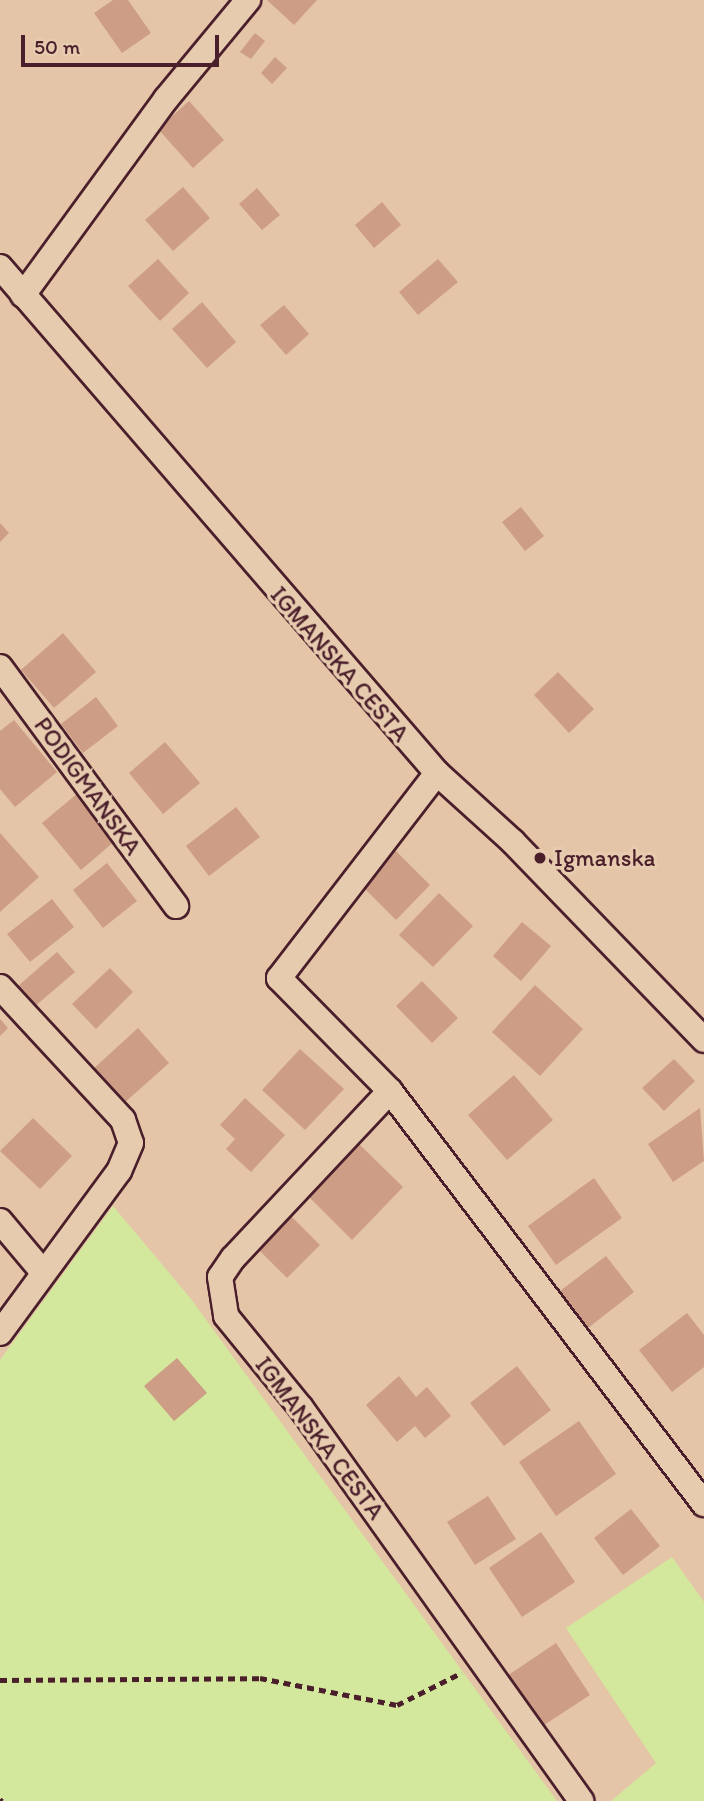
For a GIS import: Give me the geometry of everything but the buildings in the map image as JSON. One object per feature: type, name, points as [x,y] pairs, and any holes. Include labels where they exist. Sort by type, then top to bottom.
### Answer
[{"type":"street","points":[[23,295],[166,99],[248,0]]},
{"type":"street","name":"IGMANSKA CESTA","points":[[0,267],[437,774],[513,842],[704,1040]]},
{"type":"street","name":"PODIGMANSKA","points":[[0,667],[176,906]]},
{"type":"street","points":[[437,774],[279,978],[390,1091],[704,1504]]},
{"type":"street","points":[[0,987],[123,1120],[131,1143],[119,1171],[42,1272],[0,1333]]},
{"type":"street","name":"IGMANSKA CESTA","points":[[390,1091],[233,1258],[220,1277],[226,1316],[301,1408],[581,1801]]},
{"type":"street","points":[[0,1221],[42,1272]]},
{"type":"path","points":[[0,1680],[260,1678],[397,1705],[482,1661]]},
{"type":"green space","points":[[113,1206],[191,1299],[557,1801],[0,1801],[0,1360]]},
{"type":"green space","points":[[672,1557],[704,1602],[704,1801],[611,1801],[656,1763],[566,1628]]},
{"type":"place","name":"Igmanska","points":[[540,858]]}]
